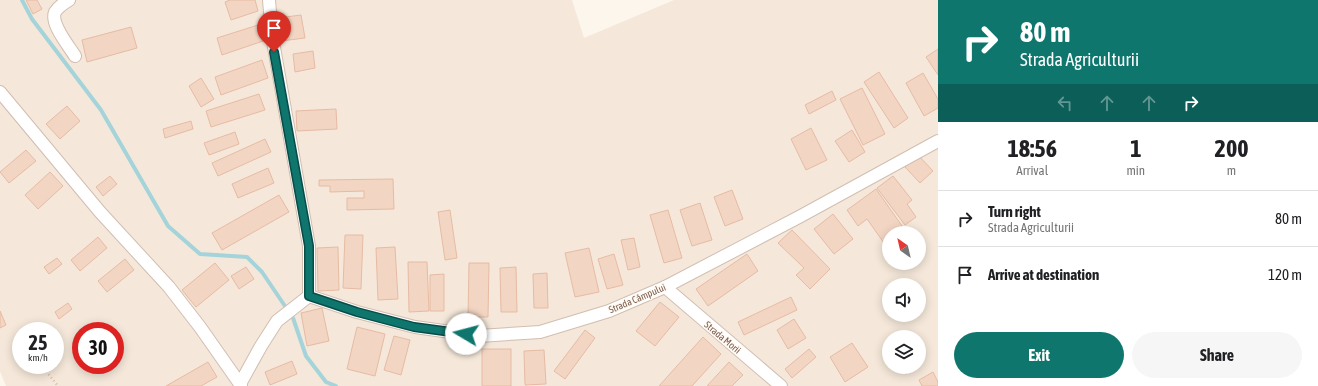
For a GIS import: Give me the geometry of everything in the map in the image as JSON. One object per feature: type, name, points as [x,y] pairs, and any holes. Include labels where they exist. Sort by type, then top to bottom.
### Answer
[{"type":"street","points":[[69,0],[57,9],[53,19],[56,27],[75,56]]},
{"type":"street","points":[[0,92],[100,212],[169,287],[200,327],[240,385],[261,346],[277,321],[309,296],[309,246],[272,36],[269,0]]},
{"type":"street","name":"Strada Câmpului","points":[[309,296],[357,312],[414,327],[480,336],[540,332],[609,310],[665,287],[799,217],[938,141]]},
{"type":"street","name":"Strada Morii","points":[[665,287],[781,386]]},
{"type":"path","points":[[48,374],[58,386]]},
{"type":"shaded area","points":[[0,0],[572,0],[584,38],[674,0],[938,0],[938,386],[6,386],[0,371]]},
{"type":"building","points":[[26,0],[37,0],[42,9],[33,14]]},
{"type":"building","points":[[230,0],[255,0],[258,11],[231,20],[225,2]]},
{"type":"building","points":[[301,15],[305,38],[281,41],[278,18]]},
{"type":"building","points":[[258,25],[263,41],[222,55],[217,38]]},
{"type":"building","points":[[131,27],[137,48],[87,62],[82,40]]},
{"type":"building","points":[[938,49],[938,75],[926,57]]},
{"type":"building","points":[[313,51],[315,68],[295,72],[293,54]]},
{"type":"building","points":[[262,60],[268,78],[221,95],[215,77]]},
{"type":"building","points":[[879,72],[908,118],[894,128],[864,82]]},
{"type":"building","points":[[923,73],[938,99],[938,108],[924,116],[906,83]]},
{"type":"building","points":[[201,78],[214,99],[201,107],[189,86]]},
{"type":"building","points":[[862,88],[885,134],[863,145],[840,99]]},
{"type":"building","points":[[832,91],[836,100],[809,114],[805,105]]},
{"type":"building","points":[[259,94],[265,110],[211,127],[206,111]]},
{"type":"building","points":[[67,106],[80,121],[60,139],[46,124]]},
{"type":"building","points":[[336,109],[337,129],[297,131],[296,111]]},
{"type":"building","points":[[191,121],[193,129],[165,138],[163,129]]},
{"type":"building","points":[[811,128],[827,160],[806,170],[791,139]]},
{"type":"building","points":[[852,130],[865,152],[849,162],[835,141]]},
{"type":"building","points":[[235,132],[239,144],[209,155],[204,143]]},
{"type":"building","points":[[265,139],[271,152],[218,176],[212,163]]},
{"type":"building","points":[[26,150],[36,161],[9,183],[0,172]]},
{"type":"building","points":[[918,155],[933,171],[920,183],[905,167]]},
{"type":"building","points":[[268,168],[274,183],[238,198],[232,184]]},
{"type":"building","points":[[50,172],[63,186],[38,209],[25,195]]},
{"type":"building","points":[[110,176],[117,184],[103,196],[96,187]]},
{"type":"building","points":[[893,176],[912,200],[907,204],[916,217],[905,225],[877,188]]},
{"type":"building","points":[[393,179],[394,209],[347,210],[347,198],[364,198],[364,191],[330,192],[330,186],[319,186],[319,180]]},
{"type":"building","points":[[876,189],[902,226],[882,226],[882,240],[867,219],[858,226],[847,210]]},
{"type":"building","points":[[732,190],[743,219],[725,226],[714,197]]},
{"type":"building","points":[[279,195],[289,212],[222,250],[212,233]]},
{"type":"building","points":[[700,203],[712,240],[692,246],[680,210]]},
{"type":"building","points":[[450,210],[457,258],[445,260],[438,212]]},
{"type":"building","points":[[668,210],[682,258],[664,263],[650,215]]},
{"type":"building","points":[[833,214],[853,239],[834,254],[814,229]]},
{"type":"building","points":[[792,230],[830,269],[810,289],[796,275],[804,268],[778,243]]},
{"type":"building","points":[[345,235],[363,235],[361,289],[343,288]]},
{"type":"building","points":[[98,237],[107,248],[80,271],[71,260]]},
{"type":"building","points":[[634,238],[640,267],[628,270],[621,240]]},
{"type":"building","points":[[338,247],[339,290],[318,291],[317,248]]},
{"type":"building","points":[[395,247],[398,299],[378,300],[376,248]]},
{"type":"building","points":[[589,248],[599,292],[575,297],[565,253]]},
{"type":"building","points":[[614,254],[623,285],[607,289],[598,259]]},
{"type":"building","points":[[747,254],[758,271],[708,306],[696,289]]},
{"type":"building","points":[[57,258],[62,264],[49,274],[44,267]]},
{"type":"building","points":[[125,259],[134,270],[107,292],[98,281]]},
{"type":"building","points":[[408,262],[427,262],[429,311],[409,312]]},
{"type":"building","points":[[215,263],[229,280],[196,307],[182,290]]},
{"type":"building","points":[[469,263],[489,263],[488,317],[468,317]]},
{"type":"building","points":[[246,267],[254,279],[239,289],[231,276]]},
{"type":"building","points":[[516,267],[517,312],[501,312],[500,268]]},
{"type":"building","points":[[547,273],[548,308],[534,308],[533,274]]},
{"type":"building","points":[[444,274],[444,311],[430,311],[430,275]]},
{"type":"building","points":[[791,297],[797,310],[744,335],[738,322]]},
{"type":"building","points":[[660,302],[679,317],[655,346],[636,331]]},
{"type":"building","points":[[68,303],[72,309],[59,319],[55,312]]},
{"type":"building","points":[[322,308],[329,341],[307,346],[301,313]]},
{"type":"building","points":[[0,311],[6,325],[0,328]]},
{"type":"building","points":[[794,319],[806,338],[788,349],[777,330]]},
{"type":"building","points":[[357,327],[385,334],[375,376],[347,369]]},
{"type":"building","points":[[585,330],[595,338],[565,379],[554,371]]},
{"type":"building","points":[[394,336],[410,340],[401,375],[384,370]]},
{"type":"building","points":[[703,337],[721,354],[692,386],[659,386]]},
{"type":"building","points":[[852,343],[868,367],[845,382],[830,357]]},
{"type":"building","points":[[482,349],[511,349],[511,386],[482,386]]},
{"type":"building","points":[[809,349],[816,357],[792,378],[785,369]]},
{"type":"building","points":[[544,350],[546,384],[525,385],[524,351]]},
{"type":"building","points":[[292,361],[297,374],[270,385],[265,372]]},
{"type":"building","points":[[208,362],[217,377],[201,386],[166,386]]},
{"type":"building","points":[[729,362],[743,375],[732,386],[707,386]]},
{"type":"building","points":[[933,372],[938,382],[938,386],[922,386],[919,380]]},
{"type":"waterway","points":[[22,0],[32,19],[101,110],[168,226],[200,254],[247,257],[262,272],[293,318],[306,356],[326,382],[336,386]]},
{"type":"route","points":[[274,52],[309,246],[309,296],[357,312],[414,327],[466,334]]}]
